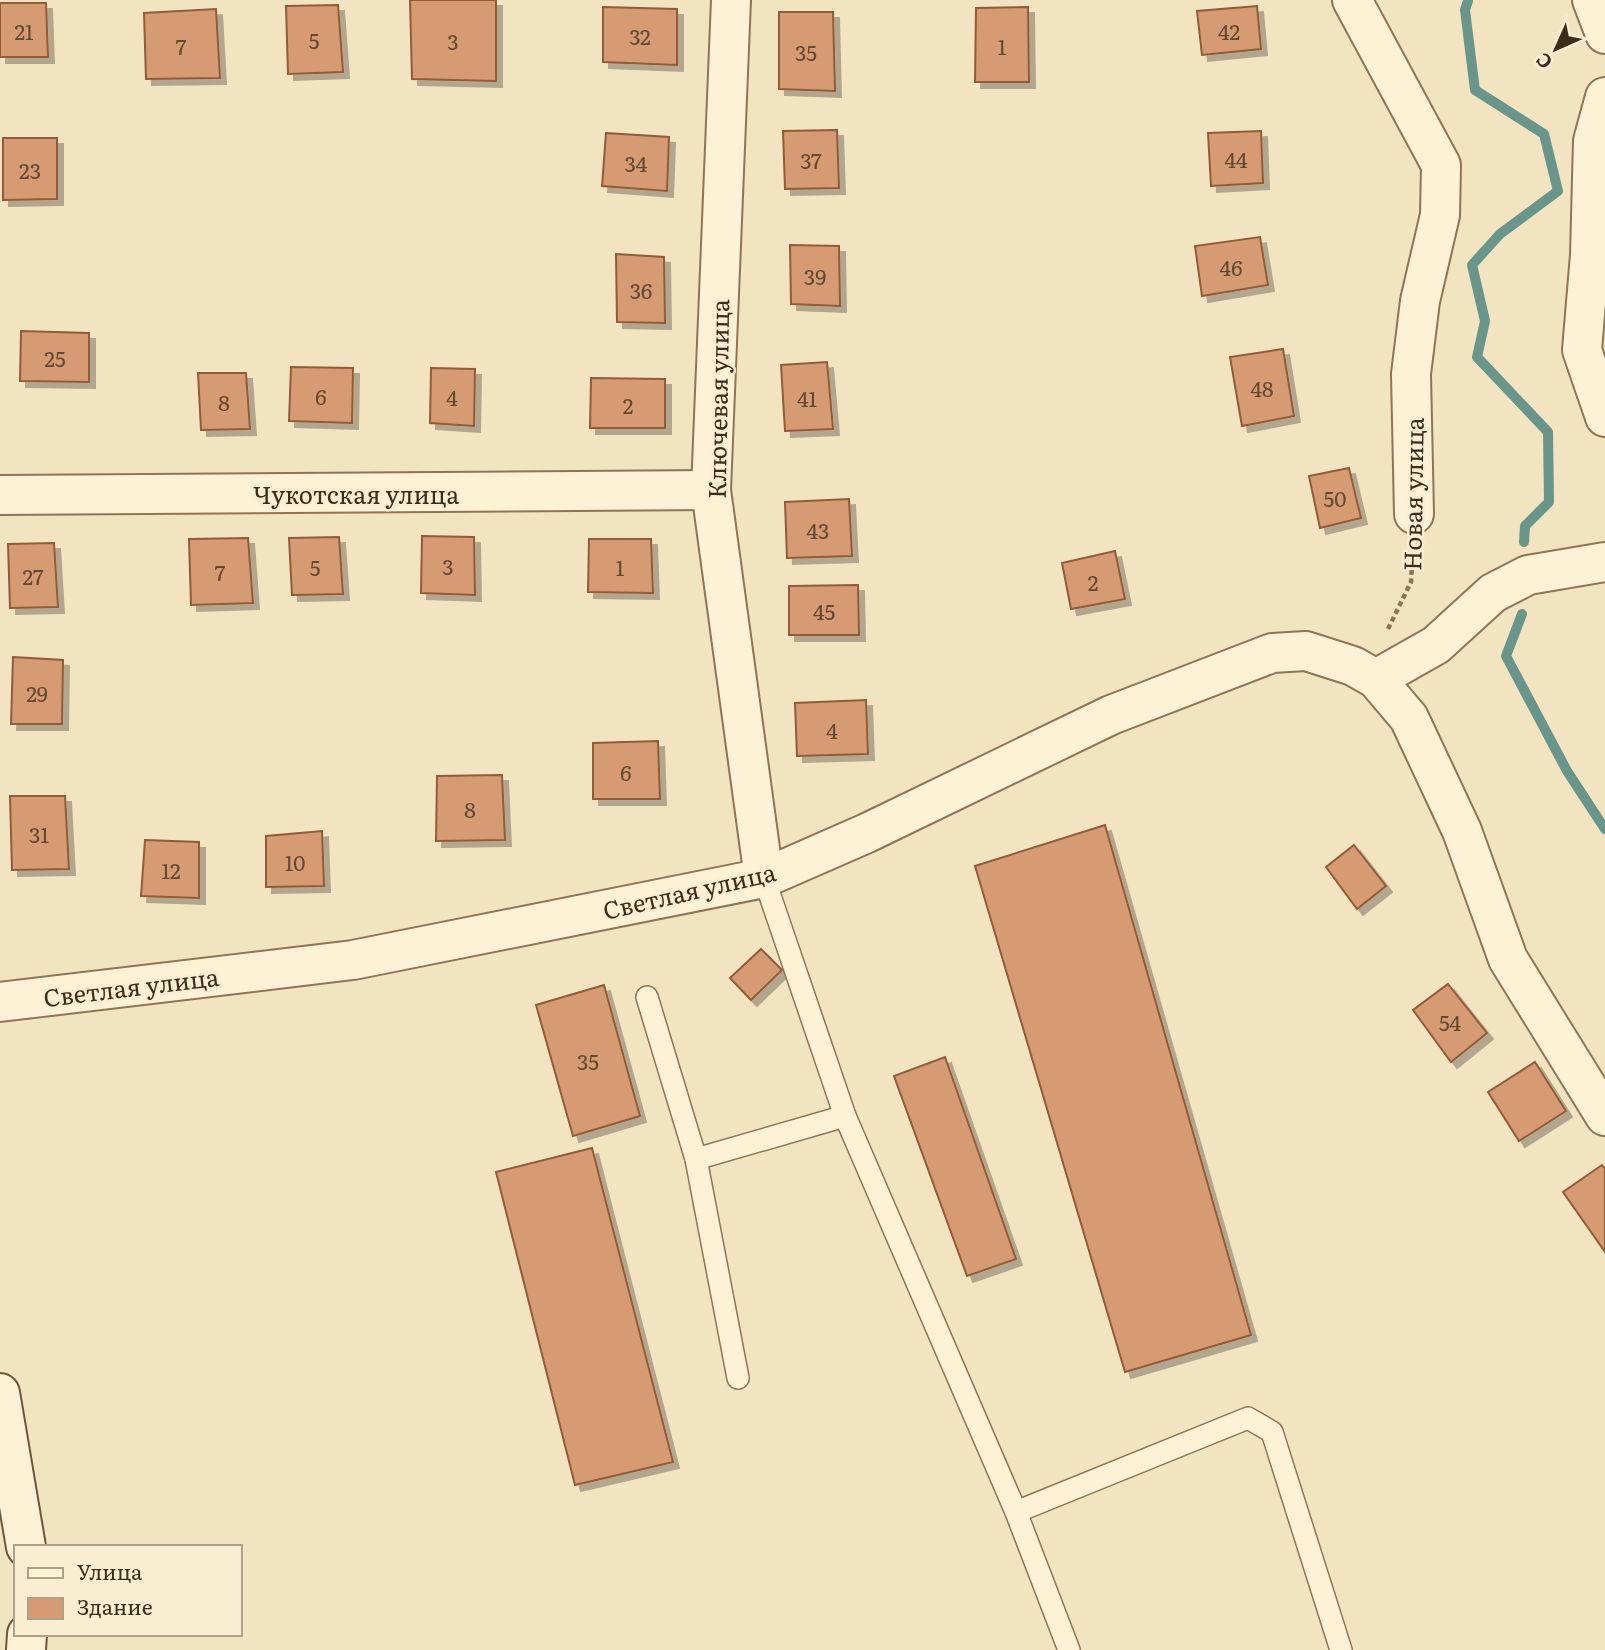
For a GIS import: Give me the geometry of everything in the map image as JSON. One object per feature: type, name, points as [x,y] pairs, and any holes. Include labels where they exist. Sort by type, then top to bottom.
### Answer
[{"type":"street","name":"Ключевая улица","points":[[731,0],[711,490],[765,878]]},
{"type":"street","name":"Новая улица","points":[[1352,0],[1441,165],[1440,215],[1420,301],[1411,374],[1414,513]]},
{"type":"street","points":[[1592,0],[1605,34]]},
{"type":"street","points":[[1605,97],[1593,141],[1590,255],[1582,349],[1605,417]]},
{"type":"street","name":"Чукотская улица","points":[[0,495],[711,490]]},
{"type":"street","points":[[1605,562],[1528,575],[1504,587],[1493,593],[1436,645],[1376,679],[1409,718],[1425,749],[1462,831],[1508,959],[1605,1116]]},
{"type":"street","name":"Светлая улица","points":[[0,1002],[353,960],[765,878],[867,833],[1111,715],[1272,653],[1306,651],[1353,666],[1376,679]]},
{"type":"street","points":[[1,1411],[26,1545]]},
{"type":"lane","points":[[765,878],[845,1116],[1016,1512],[1069,1650]]},
{"type":"lane","points":[[647,997],[696,1159],[738,1378]]},
{"type":"lane","points":[[696,1159],[845,1116]]},
{"type":"lane","points":[[1016,1512],[1248,1418],[1272,1432],[1341,1650]]},
{"type":"path","name":"Новая улица","points":[[1376,679],[1389,624],[1411,582],[1414,513]]},
{"type":"building","points":[[410,0],[496,0],[496,81],[412,79]]},
{"type":"building","points":[[0,3],[46,3],[48,57],[0,57]]},
{"type":"building","points":[[338,5],[343,72],[288,74],[286,6]]},
{"type":"building","points":[[1257,6],[1261,49],[1202,55],[1197,11]]},
{"type":"building","points":[[603,7],[677,9],[677,65],[603,62]]},
{"type":"building","points":[[1028,7],[1029,82],[975,82],[976,8]]},
{"type":"building","points":[[216,9],[220,78],[146,79],[144,13]]},
{"type":"building","points":[[779,12],[833,12],[835,91],[779,89]]},
{"type":"building","points":[[837,130],[839,188],[785,189],[783,131]]},
{"type":"building","points":[[1261,131],[1263,183],[1211,186],[1208,133]]},
{"type":"building","points":[[606,133],[669,137],[667,191],[602,186]]},
{"type":"building","points":[[3,138],[57,138],[57,199],[3,200]]},
{"type":"building","points":[[1260,237],[1268,285],[1202,296],[1195,246]]},
{"type":"building","points":[[790,245],[839,246],[840,306],[791,304]]},
{"type":"building","points":[[616,254],[664,257],[665,323],[617,322]]},
{"type":"building","points":[[21,331],[89,333],[89,382],[20,381]]},
{"type":"building","points":[[1283,349],[1294,416],[1242,426],[1230,357]]},
{"type":"building","points":[[827,362],[833,429],[785,431],[781,365]]},
{"type":"building","points":[[291,367],[353,368],[352,423],[289,421]]},
{"type":"building","points":[[431,368],[475,369],[474,426],[430,423]]},
{"type":"building","points":[[198,373],[246,373],[250,429],[201,430]]},
{"type":"building","points":[[591,378],[665,379],[665,428],[590,428]]},
{"type":"building","points":[[1349,468],[1361,518],[1320,528],[1309,476]]},
{"type":"building","points":[[849,499],[852,556],[787,558],[785,502]]},
{"type":"building","points":[[422,536],[474,537],[475,595],[421,593]]},
{"type":"building","points":[[339,537],[343,594],[292,595],[289,538]]},
{"type":"building","points":[[248,538],[253,603],[191,605],[189,539]]},
{"type":"building","points":[[589,539],[651,539],[653,593],[588,592]]},
{"type":"building","points":[[54,543],[58,607],[10,608],[8,544]]},
{"type":"building","points":[[1115,551],[1125,599],[1071,609],[1062,563]]},
{"type":"building","points":[[858,585],[859,635],[789,635],[789,586]]},
{"type":"building","points":[[13,657],[63,660],[62,724],[11,724]]},
{"type":"building","points":[[866,700],[868,754],[797,756],[795,703]]},
{"type":"building","points":[[658,741],[660,799],[593,799],[593,743]]},
{"type":"building","points":[[502,775],[505,840],[436,841],[437,776]]},
{"type":"building","points":[[10,796],[65,796],[69,869],[12,870]]},
{"type":"building","points":[[1105,825],[1251,1335],[1125,1372],[975,866]]},
{"type":"building","points":[[322,831],[324,886],[266,887],[266,836]]},
{"type":"building","points":[[145,840],[199,842],[199,898],[141,896]]},
{"type":"building","points":[[1354,845],[1386,886],[1357,909],[1326,867]]},
{"type":"building","points":[[761,949],[782,970],[751,1000],[730,978]]},
{"type":"building","points":[[1448,984],[1487,1033],[1451,1062],[1413,1010]]},
{"type":"building","points":[[604,985],[640,1116],[573,1136],[536,1005]]},
{"type":"building","points":[[945,1057],[1016,1259],[967,1276],[894,1076]]},
{"type":"building","points":[[1535,1062],[1566,1111],[1519,1141],[1488,1092]]},
{"type":"building","points":[[592,1148],[673,1462],[575,1485],[496,1172]]},
{"type":"building","points":[[1602,1165],[1605,1169],[1605,1252],[1563,1192]]},
{"type":"waterway","points":[[1468,1],[1465,10],[1475,90],[1544,134],[1558,191],[1500,234],[1472,265],[1485,321],[1477,357],[1548,432],[1549,502],[1525,526],[1524,542]]},
{"type":"waterway","points":[[1522,614],[1506,656],[1567,771],[1605,829]]}]
